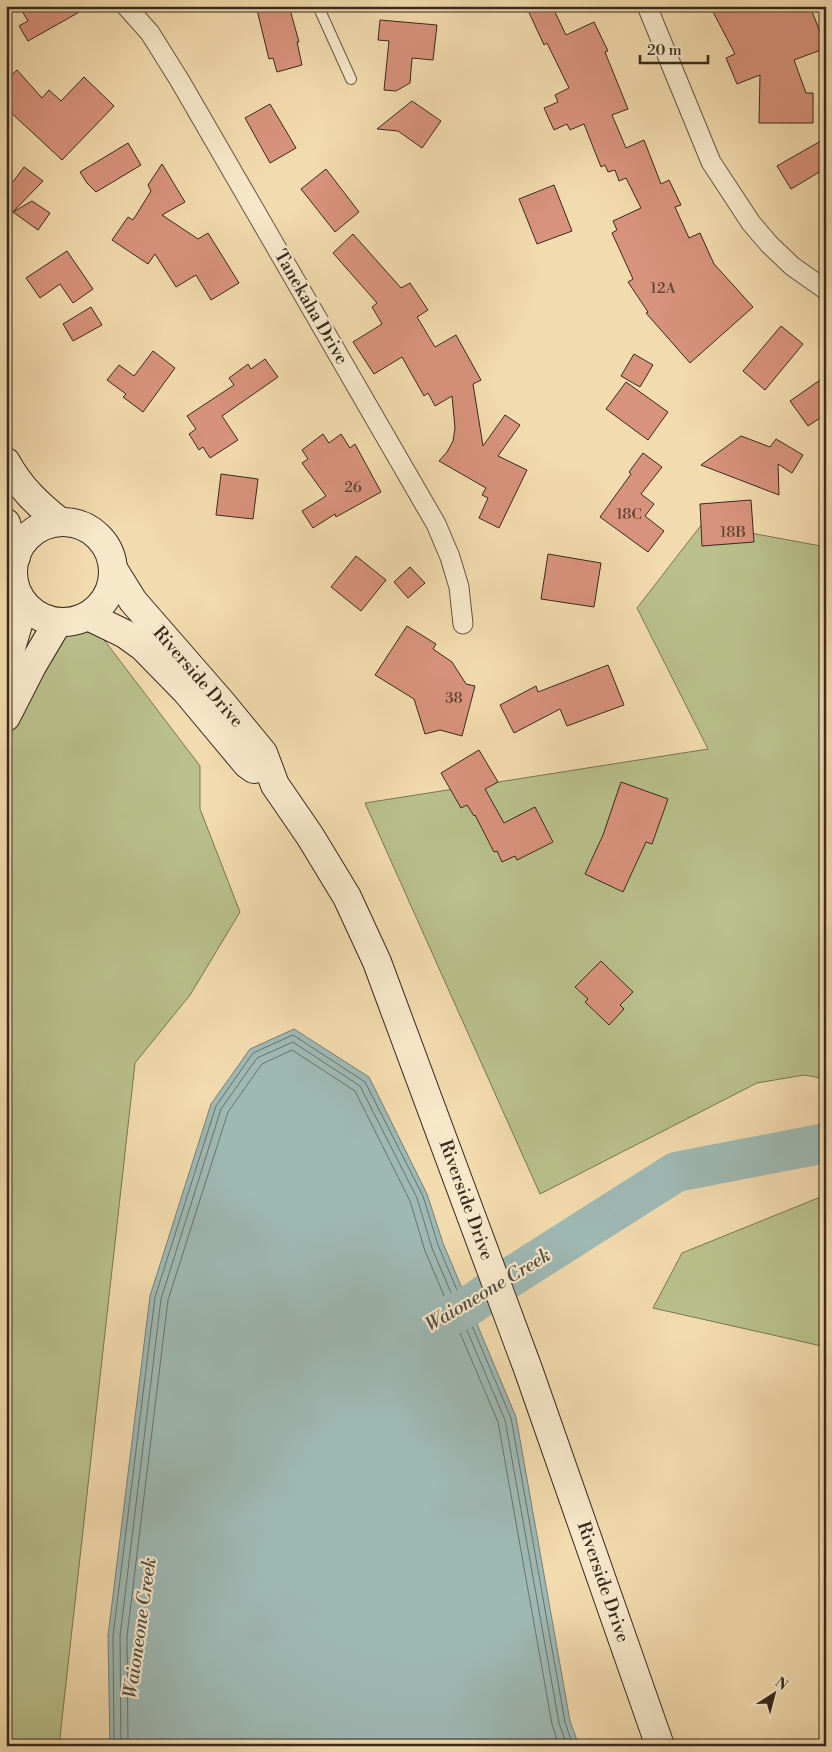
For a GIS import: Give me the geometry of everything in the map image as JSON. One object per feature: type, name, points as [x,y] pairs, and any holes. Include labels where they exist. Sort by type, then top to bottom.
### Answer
[{"type":"main road","points":[[6,462],[25,491],[41,507],[59,521],[76,524],[92,532],[104,544],[112,560],[115,572],[109,591],[101,605],[88,616],[67,622],[47,621],[33,613],[19,597],[14,584],[13,568],[18,551],[28,537],[40,528],[59,521]]},
{"type":"main road","points":[[6,523],[16,557]]},
{"type":"main road","name":"Riverside Drive","points":[[115,572],[134,601],[262,753],[275,785],[310,836],[346,897],[377,962],[488,1259],[660,1746]]},
{"type":"main road","points":[[6,665],[24,604]]},
{"type":"main road","name":"Riverside Drive","points":[[88,616],[125,634],[143,647],[186,691],[247,764],[275,785]]},
{"type":"main road","points":[[6,717],[32,666],[58,622]]},
{"type":"street","name":"Tanekaha Drive","points":[[126,6],[150,33],[180,81],[436,524],[460,587],[463,624]]},
{"type":"street","points":[[647,6],[715,170],[751,223],[769,244],[792,266],[826,290]]},
{"type":"lane","points":[[318,6],[351,79]]},
{"type":"green space","points":[[702,524],[821,546],[826,550],[826,1079],[804,1075],[757,1083],[540,1194],[365,803],[708,749],[637,608]]},
{"type":"green space","points":[[95,628],[200,766],[200,809],[240,912],[190,995],[135,1063],[59,1746],[6,1746],[6,730],[68,631]]},
{"type":"green space","points":[[823,1196],[826,1197],[826,1347],[653,1308],[682,1253]]},
{"type":"water","points":[[294,1029],[369,1077],[427,1194],[443,1243],[516,1417],[570,1721],[579,1746],[110,1746],[108,1636],[150,1296],[211,1104],[250,1049]]},
{"type":"building","points":[[19,6],[90,6],[28,41],[19,26],[28,21]]},
{"type":"building","points":[[256,6],[289,6],[299,42],[297,42],[302,65],[277,72],[273,58],[269,59]]},
{"type":"building","points":[[526,6],[552,6],[566,35],[594,22],[608,51],[605,52],[628,109],[612,115],[626,148],[644,140],[661,184],[669,180],[681,205],[675,207],[689,238],[700,233],[714,264],[753,307],[690,363],[646,313],[648,312],[628,282],[633,279],[612,233],[617,230],[613,221],[641,208],[626,178],[619,181],[615,170],[608,172],[605,165],[601,167],[584,124],[570,130],[567,124],[554,130],[544,108],[558,102],[555,95],[569,88],[547,43],[544,45]]},
{"type":"building","points":[[710,6],[810,6],[826,48],[794,60],[806,93],[813,93],[813,123],[759,123],[760,75],[737,84],[726,58],[735,54]]},
{"type":"building","points":[[380,20],[437,25],[433,60],[412,58],[410,83],[396,91],[384,90],[389,41],[378,40]]},
{"type":"building","points":[[17,70],[42,98],[49,90],[61,101],[84,77],[114,106],[62,160],[6,108],[6,80]]},
{"type":"building","points":[[412,101],[441,121],[422,148],[398,131],[377,129]]},
{"type":"building","points":[[270,104],[296,148],[270,163],[245,118]]},
{"type":"building","points":[[826,138],[826,168],[791,189],[777,166]]},
{"type":"building","points":[[128,143],[141,165],[96,192],[80,172]]},
{"type":"building","points":[[162,164],[185,202],[162,215],[198,239],[208,233],[239,283],[211,300],[196,275],[176,287],[155,254],[148,264],[112,240],[128,217],[133,220],[151,191],[148,185]]},
{"type":"building","points":[[24,167],[43,181],[6,219],[6,191]]},
{"type":"building","points":[[326,169],[359,212],[335,232],[301,189]]},
{"type":"building","points":[[554,185],[572,231],[537,244],[519,199]]},
{"type":"building","points":[[32,201],[50,213],[38,230],[13,212]]},
{"type":"building","points":[[353,234],[401,288],[410,283],[428,310],[417,317],[435,347],[456,335],[481,380],[473,384],[483,446],[505,415],[520,425],[498,456],[527,470],[499,528],[479,518],[488,498],[482,495],[486,488],[439,461],[453,441],[455,428],[452,396],[435,406],[428,393],[424,396],[402,357],[374,374],[353,342],[382,324],[372,307],[377,303],[333,253]]},
{"type":"building","points":[[67,251],[93,289],[73,303],[60,284],[40,298],[26,278]]},
{"type":"building","points":[[91,307],[102,325],[73,341],[63,324]]},
{"type":"building","points":[[781,326],[803,344],[765,390],[743,371]]},
{"type":"building","points":[[153,351],[175,368],[143,412],[123,397],[126,394],[107,380],[119,365],[134,376]]},
{"type":"building","points":[[634,354],[653,365],[640,387],[621,376]]},
{"type":"building","points":[[265,359],[278,377],[222,416],[238,440],[210,458],[203,447],[199,450],[189,434],[196,429],[187,416],[234,385],[229,378],[248,364],[251,369]]},
{"type":"building","points":[[826,376],[826,414],[808,426],[790,401]]},
{"type":"building","points":[[626,382],[668,412],[648,440],[606,409]]},
{"type":"building","points":[[323,434],[329,443],[341,434],[350,448],[355,444],[381,492],[336,517],[335,514],[313,528],[302,511],[326,496],[302,463],[308,459],[302,450]]},
{"type":"building","points":[[741,436],[770,447],[776,439],[803,455],[792,473],[778,464],[779,495],[701,465]]},
{"type":"building","points":[[643,453],[662,467],[641,494],[654,504],[645,516],[664,531],[648,552],[600,517],[631,474],[629,472]]},
{"type":"building","points":[[221,474],[258,479],[253,519],[216,515]]},
{"type":"building","points":[[751,500],[754,542],[702,546],[700,504]]},
{"type":"building","points":[[548,554],[601,563],[594,607],[541,599]]},
{"type":"building","points":[[356,556],[386,580],[361,611],[331,587]]},
{"type":"building","points":[[410,567],[425,583],[408,598],[394,582]]},
{"type":"building","points":[[407,626],[436,644],[433,649],[452,662],[466,684],[475,686],[462,736],[440,730],[425,734],[414,699],[375,675]]},
{"type":"building","points":[[608,665],[624,705],[567,726],[560,709],[514,733],[500,705],[536,686],[538,692]]},
{"type":"building","points":[[479,750],[498,782],[485,789],[504,823],[535,807],[553,842],[517,860],[515,856],[502,862],[497,851],[494,852],[475,815],[467,805],[461,808],[441,773]]},
{"type":"building","points":[[621,782],[668,799],[652,844],[646,842],[623,892],[585,874],[603,835]]},
{"type":"building","points":[[601,961],[633,992],[620,1005],[624,1009],[609,1025],[585,1002],[588,999],[575,987]]},
{"type":"waterway","name":"Waioneone Creek","points":[[420,1330],[469,1306],[506,1280],[676,1172],[826,1143]]}]
